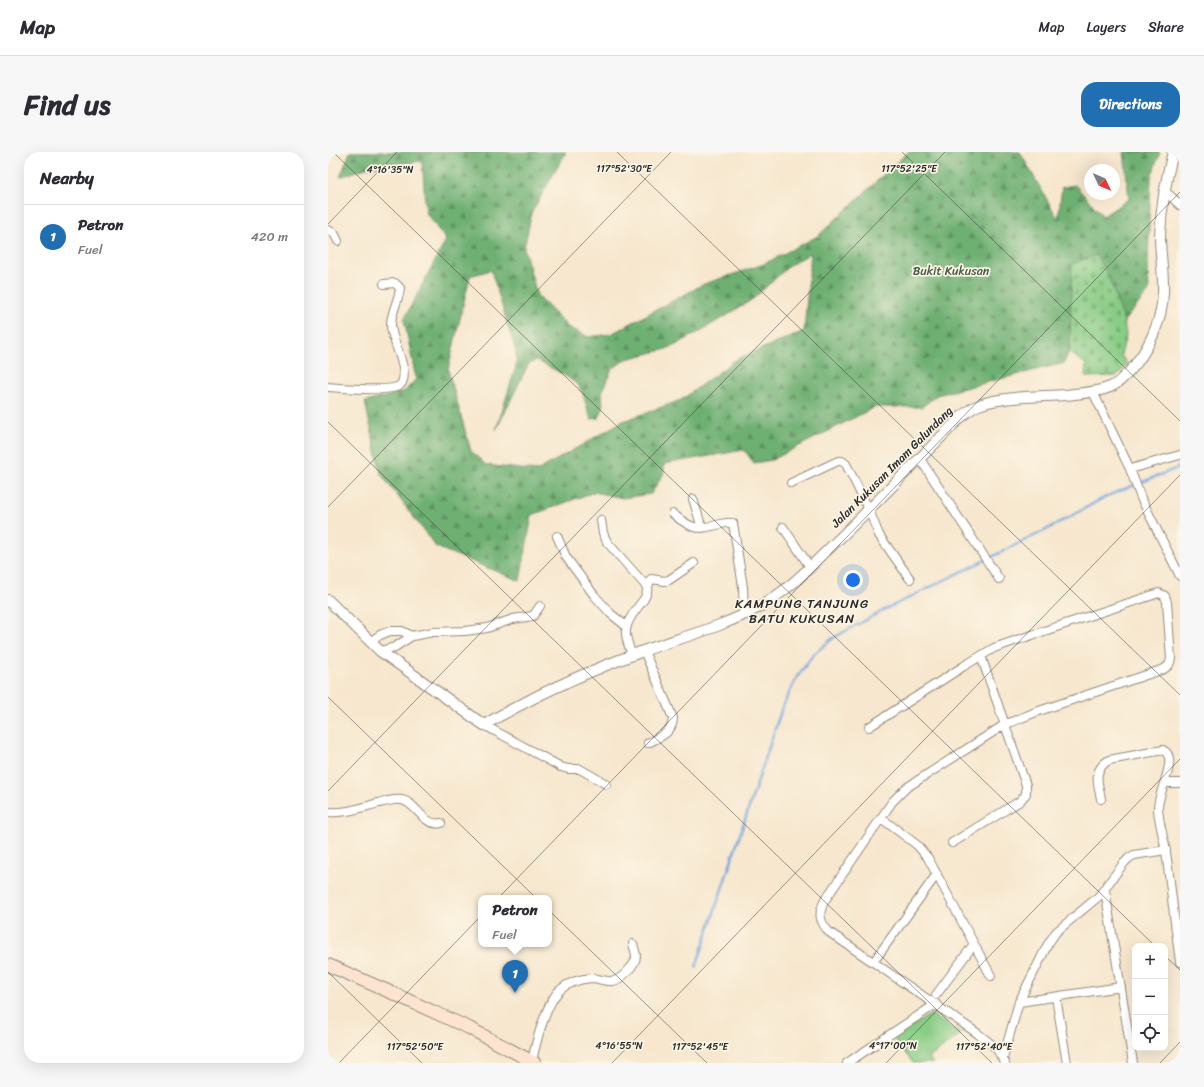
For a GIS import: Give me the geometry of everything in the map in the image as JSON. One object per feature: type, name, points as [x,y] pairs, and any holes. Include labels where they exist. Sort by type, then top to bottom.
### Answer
[{"type":"main road","points":[[328,965],[469,1028],[534,1062]]},
{"type":"street","name":"Jalan Kukusan Imam Galundang","points":[[484,725],[530,699],[568,682],[632,655],[744,615],[774,598],[810,567],[969,410],[979,405],[1014,399],[1094,392],[1112,387],[1122,379],[1136,363],[1151,339],[1161,309],[1163,293],[1160,236],[1161,216],[1173,152]]},
{"type":"street","points":[[1165,191],[1180,205]]},
{"type":"street","points":[[328,230],[334,233],[338,241]]},
{"type":"street","points":[[328,387],[362,389],[393,387],[399,386],[402,381],[403,370],[391,322],[400,288],[395,283],[384,284]]},
{"type":"street","points":[[1094,392],[1139,492],[1180,576]]},
{"type":"street","points":[[1130,471],[1180,455]]},
{"type":"street","points":[[920,459],[999,579]]},
{"type":"street","points":[[791,483],[838,461],[842,461],[846,464],[869,510],[879,535],[910,579]]},
{"type":"street","points":[[693,499],[702,528]]},
{"type":"street","points":[[673,514],[693,528],[702,528],[732,522],[734,525],[743,587],[744,615]]},
{"type":"street","points":[[601,520],[603,533],[607,542],[647,587]]},
{"type":"street","points":[[783,527],[810,567]]},
{"type":"street","points":[[557,536],[566,557],[594,595],[611,614],[626,626]]},
{"type":"street","points":[[632,655],[625,633],[626,626],[629,619],[645,598],[647,587],[652,579],[665,581],[669,580],[694,563]]},
{"type":"street","points":[[868,727],[994,648],[1159,593],[1165,596],[1167,602],[1171,659],[1169,665],[1164,669],[1036,712],[1004,725],[906,788],[892,802],[820,909],[820,918],[823,925],[829,932],[987,1040],[996,1048],[1004,1060]]},
{"type":"street","points":[[328,600],[380,651],[484,725],[561,767],[568,769],[580,769],[606,784]]},
{"type":"street","points":[[380,651],[395,647],[412,636],[433,632],[450,632],[487,628],[513,618],[532,616],[540,606]]},
{"type":"street","points":[[370,642],[380,635],[390,631],[402,631],[412,636]]},
{"type":"street","points":[[644,651],[673,718],[673,724],[669,731],[648,743]]},
{"type":"street","points":[[952,843],[1020,801],[1026,794],[1026,785],[981,656]]},
{"type":"street","points":[[1101,799],[1097,777],[1098,770],[1102,764],[1116,758],[1163,750],[1171,754],[1173,764],[1161,795],[1158,808],[1166,850],[1180,962]]},
{"type":"street","points":[[1166,783],[1180,782]]},
{"type":"street","points":[[328,812],[345,812],[395,799],[404,800],[422,816],[433,823],[440,822]]},
{"type":"street","points":[[881,818],[923,851],[937,874],[991,976]]},
{"type":"street","points":[[1004,1060],[1019,1002],[1048,944],[1056,932],[1105,890],[1129,858],[1134,855],[1166,850]]},
{"type":"street","points":[[877,957],[937,874]]},
{"type":"street","points":[[1105,890],[1133,1063]]},
{"type":"street","points":[[534,1062],[549,1005],[558,991],[569,983],[579,980],[591,978],[611,981],[617,980],[634,964],[636,956],[633,944]]},
{"type":"street","points":[[936,995],[974,944]]},
{"type":"street","points":[[1019,1002],[1121,987]]},
{"type":"street","points":[[1056,996],[1067,1063]]},
{"type":"street","points":[[846,1063],[858,1060],[936,1004]]},
{"type":"green space","name":"Bukit Kukusan","points":[[350,152],[566,152],[532,212],[524,248],[537,295],[568,327],[588,337],[611,334],[704,284],[764,264],[818,236],[908,152],[1020,152],[1058,219],[1062,187],[1075,185],[1084,195],[1084,200],[1089,200],[1103,216],[1129,199],[1124,152],[1160,152],[1151,178],[1148,261],[1149,291],[1124,321],[1108,275],[1064,363],[937,395],[922,407],[875,407],[772,460],[754,463],[744,450],[664,464],[664,473],[651,494],[622,498],[594,492],[532,515],[520,581],[436,547],[381,474],[365,402],[405,391],[416,379],[404,319],[446,240],[426,213],[422,161],[366,168],[340,177]],"holes":[[[811,253],[804,331],[737,359],[681,400],[623,421],[537,471],[486,465],[471,451],[448,370],[470,276],[491,270],[516,352],[516,366],[496,430],[528,365],[536,360],[574,382],[582,392],[591,419],[599,418],[603,408],[602,391],[612,369],[626,359],[663,350],[676,345],[726,316],[753,299],[790,265]]]},
{"type":"green space","points":[[1096,255],[1108,275],[1124,321],[1126,335],[1121,355],[1127,364],[1117,376],[1085,377],[1086,364],[1069,352],[1072,264]]},
{"type":"green space","points":[[931,1014],[961,1034],[929,1058],[933,1063],[913,1063],[893,1038]]},
{"type":"waterway","points":[[696,967],[782,708],[797,677],[814,654],[833,638],[886,609],[1046,530],[1107,496],[1180,467]]},
{"type":"place","name":"Petron","points":[[515,993]]},
{"type":"district","name":"KAMPUNG TANJUNG BATU KUKUSAN","points":[[802,610]]}]
